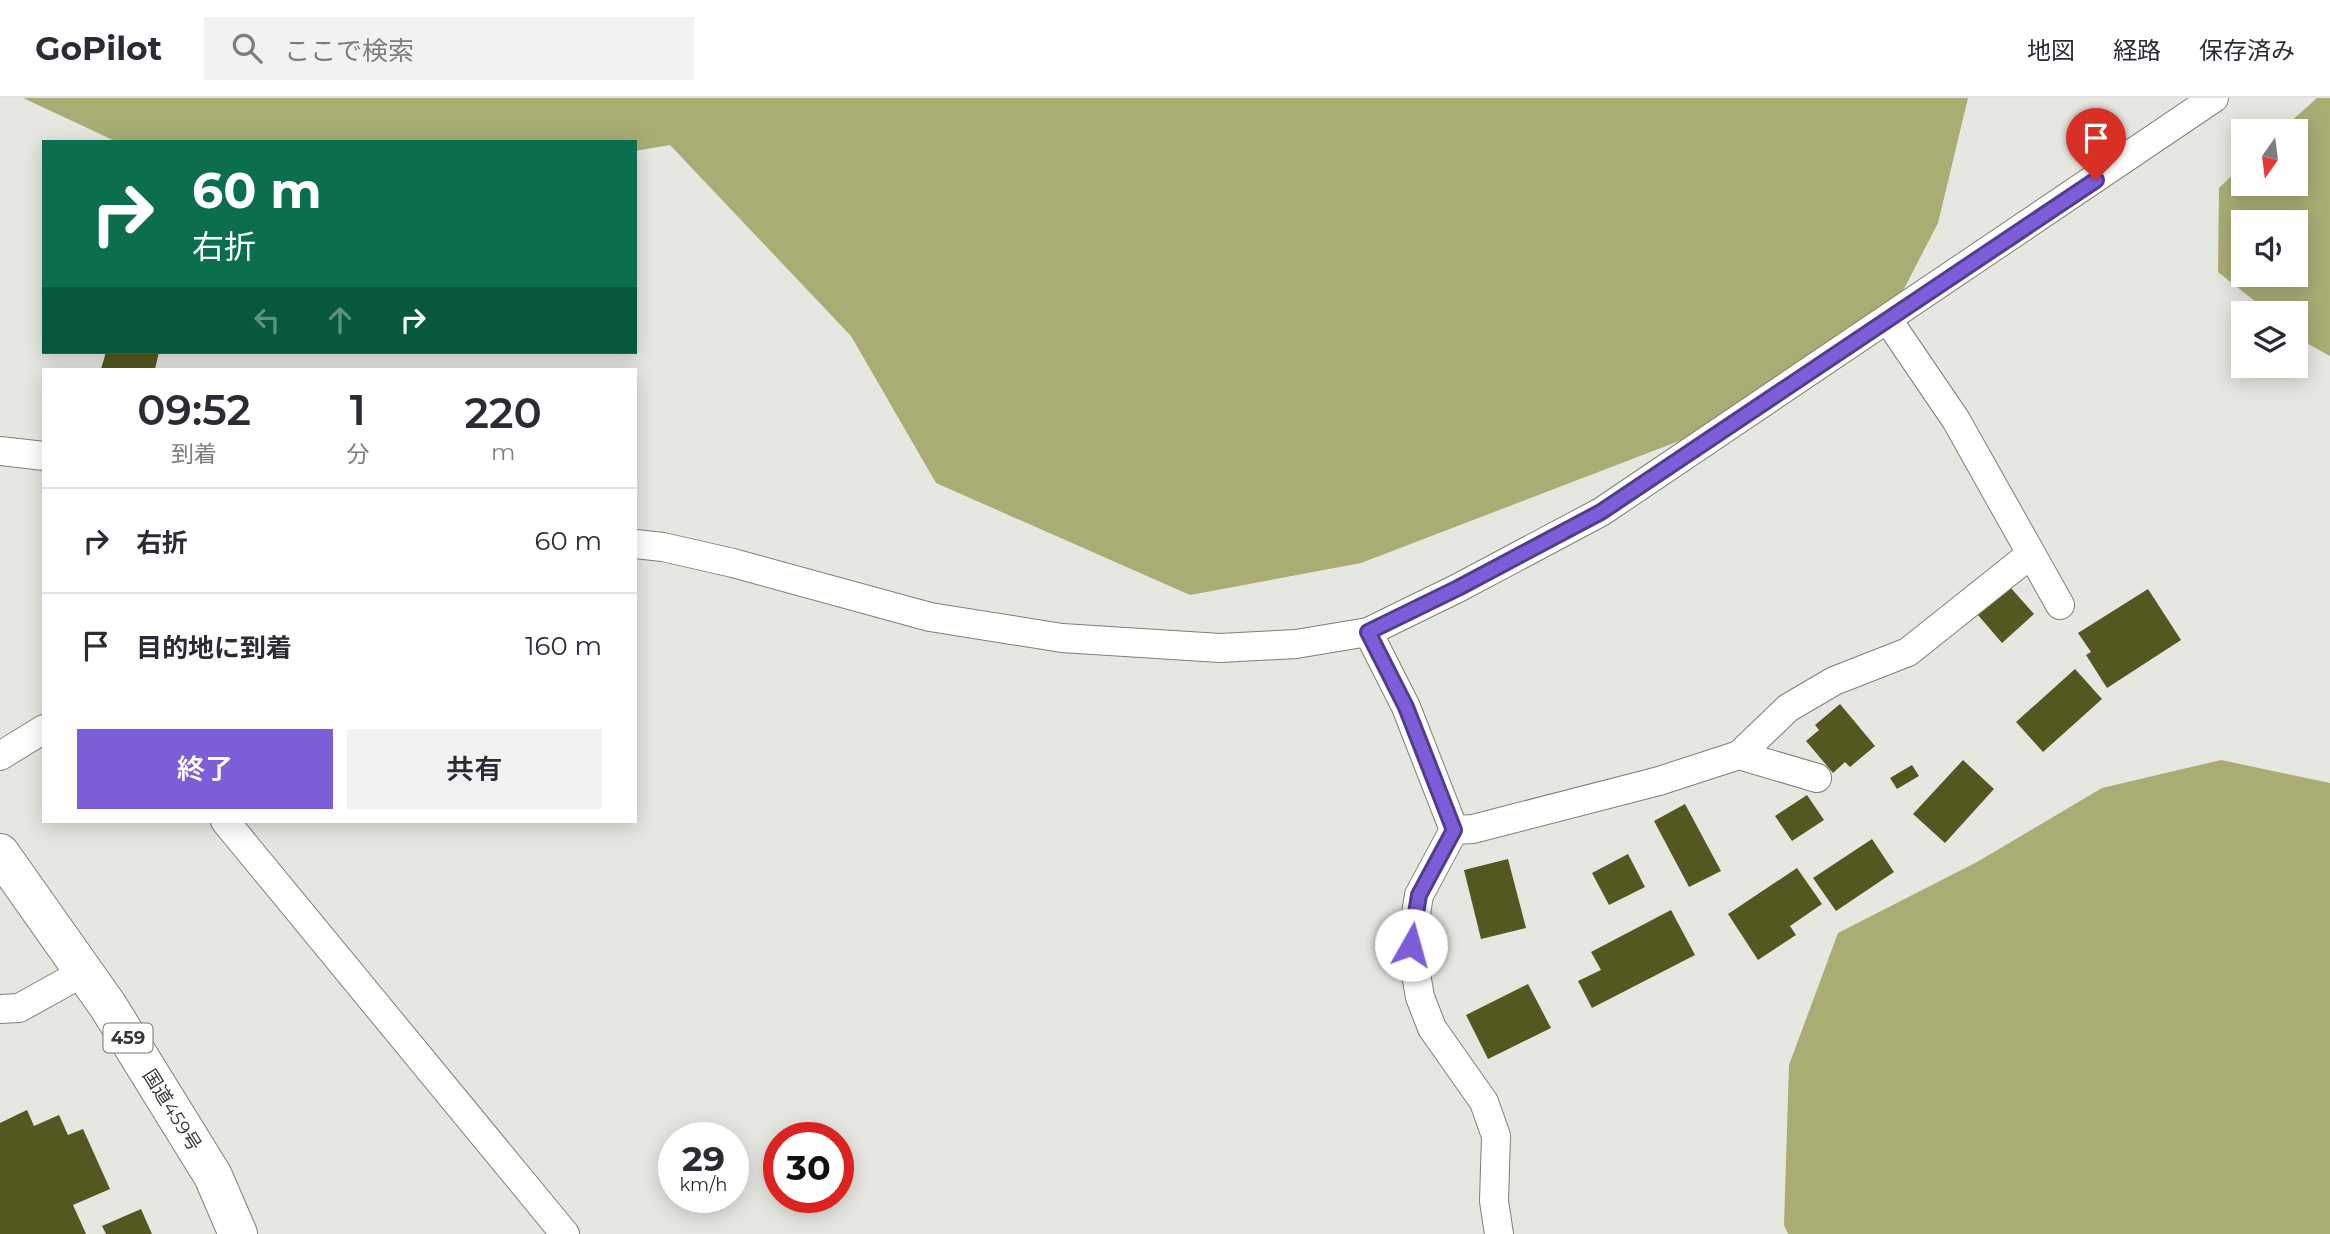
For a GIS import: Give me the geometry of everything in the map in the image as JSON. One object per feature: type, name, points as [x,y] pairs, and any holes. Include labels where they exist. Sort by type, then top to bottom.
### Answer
[{"type":"highway","name":"国道459号","points":[[0,853],[108,1006],[213,1176],[238,1234]]},
{"type":"street","points":[[637,544],[663,547],[733,563],[930,617],[1062,638],[1220,648],[1296,644],[1368,632],[1601,512],[2214,98]]},
{"type":"street","points":[[1888,320],[1956,420],[2060,606]]},
{"type":"street","points":[[0,451],[42,456]]},
{"type":"street","points":[[1454,830],[1473,829],[1659,781],[1739,755],[1788,708],[1834,681],[1908,652],[2031,554]]},
{"type":"street","points":[[1368,632],[1406,707],[1454,830],[1419,895],[1411,945],[1420,997],[1432,1028],[1484,1102],[1496,1136],[1494,1201],[1499,1234]]},
{"type":"street","points":[[0,756],[42,730]]},
{"type":"street","points":[[1739,755],[1817,778]]},
{"type":"street","points":[[227,823],[565,1234]]},
{"type":"street","points":[[0,1009],[19,1008],[84,972]]},
{"type":"green space","points":[[23,98],[1968,98],[1938,223],[1888,320],[1687,438],[1361,563],[1190,595],[936,483],[851,336],[670,145],[637,151],[637,140],[113,140]]},
{"type":"green space","points":[[2317,98],[2330,98],[2330,356],[2308,343],[2308,301],[2255,301],[2237,287],[2308,287],[2308,210],[2231,210],[2231,282],[2218,272],[2219,188],[2231,176],[2231,196],[2308,196],[2308,119],[2293,119]]},
{"type":"green space","points":[[2221,760],[2330,783],[2330,1234],[1788,1234],[1784,1225],[1789,1065],[1838,933],[1977,862],[2102,788]]},
{"type":"building","points":[[105,354],[159,354],[155,368],[101,368]]},
{"type":"building","points":[[2010,587],[2034,614],[2002,643],[1978,615]]},
{"type":"building","points":[[2148,589],[2181,640],[2107,688],[2086,655],[2091,652],[2078,633]]},
{"type":"building","points":[[2075,669],[2102,699],[2043,752],[2016,722]]},
{"type":"building","points":[[1840,704],[1875,746],[1850,767],[1845,762],[1833,773],[1806,741],[1819,730],[1815,725]]},
{"type":"building","points":[[1963,760],[1994,789],[1945,843],[1913,814]]},
{"type":"building","points":[[1912,765],[1919,776],[1897,789],[1890,778]]},
{"type":"building","points":[[1807,795],[1824,820],[1792,841],[1775,816]]},
{"type":"building","points":[[1685,804],[1721,871],[1689,887],[1654,821]]},
{"type":"building","points":[[1872,839],[1894,872],[1836,911],[1813,878]]},
{"type":"building","points":[[1628,854],[1645,887],[1609,905],[1592,873]]},
{"type":"building","points":[[1508,859],[1526,928],[1481,939],[1464,870]]},
{"type":"building","points":[[1797,868],[1822,904],[1790,926],[1796,935],[1758,960],[1728,914]]},
{"type":"building","points":[[1671,910],[1695,955],[1592,1008],[1578,981],[1601,970],[1591,952]]},
{"type":"building","points":[[1528,984],[1551,1028],[1488,1059],[1466,1015]]},
{"type":"building","points":[[27,1110],[34,1126],[59,1115],[68,1135],[83,1129],[110,1189],[73,1205],[86,1234],[0,1234],[0,1123]]},
{"type":"building","points":[[141,1209],[152,1234],[106,1234],[102,1226]]},
{"type":"route","points":[[1411,945],[1419,895],[1454,830],[1451,816],[1406,707],[1368,632],[1601,512],[2096,180]]}]
